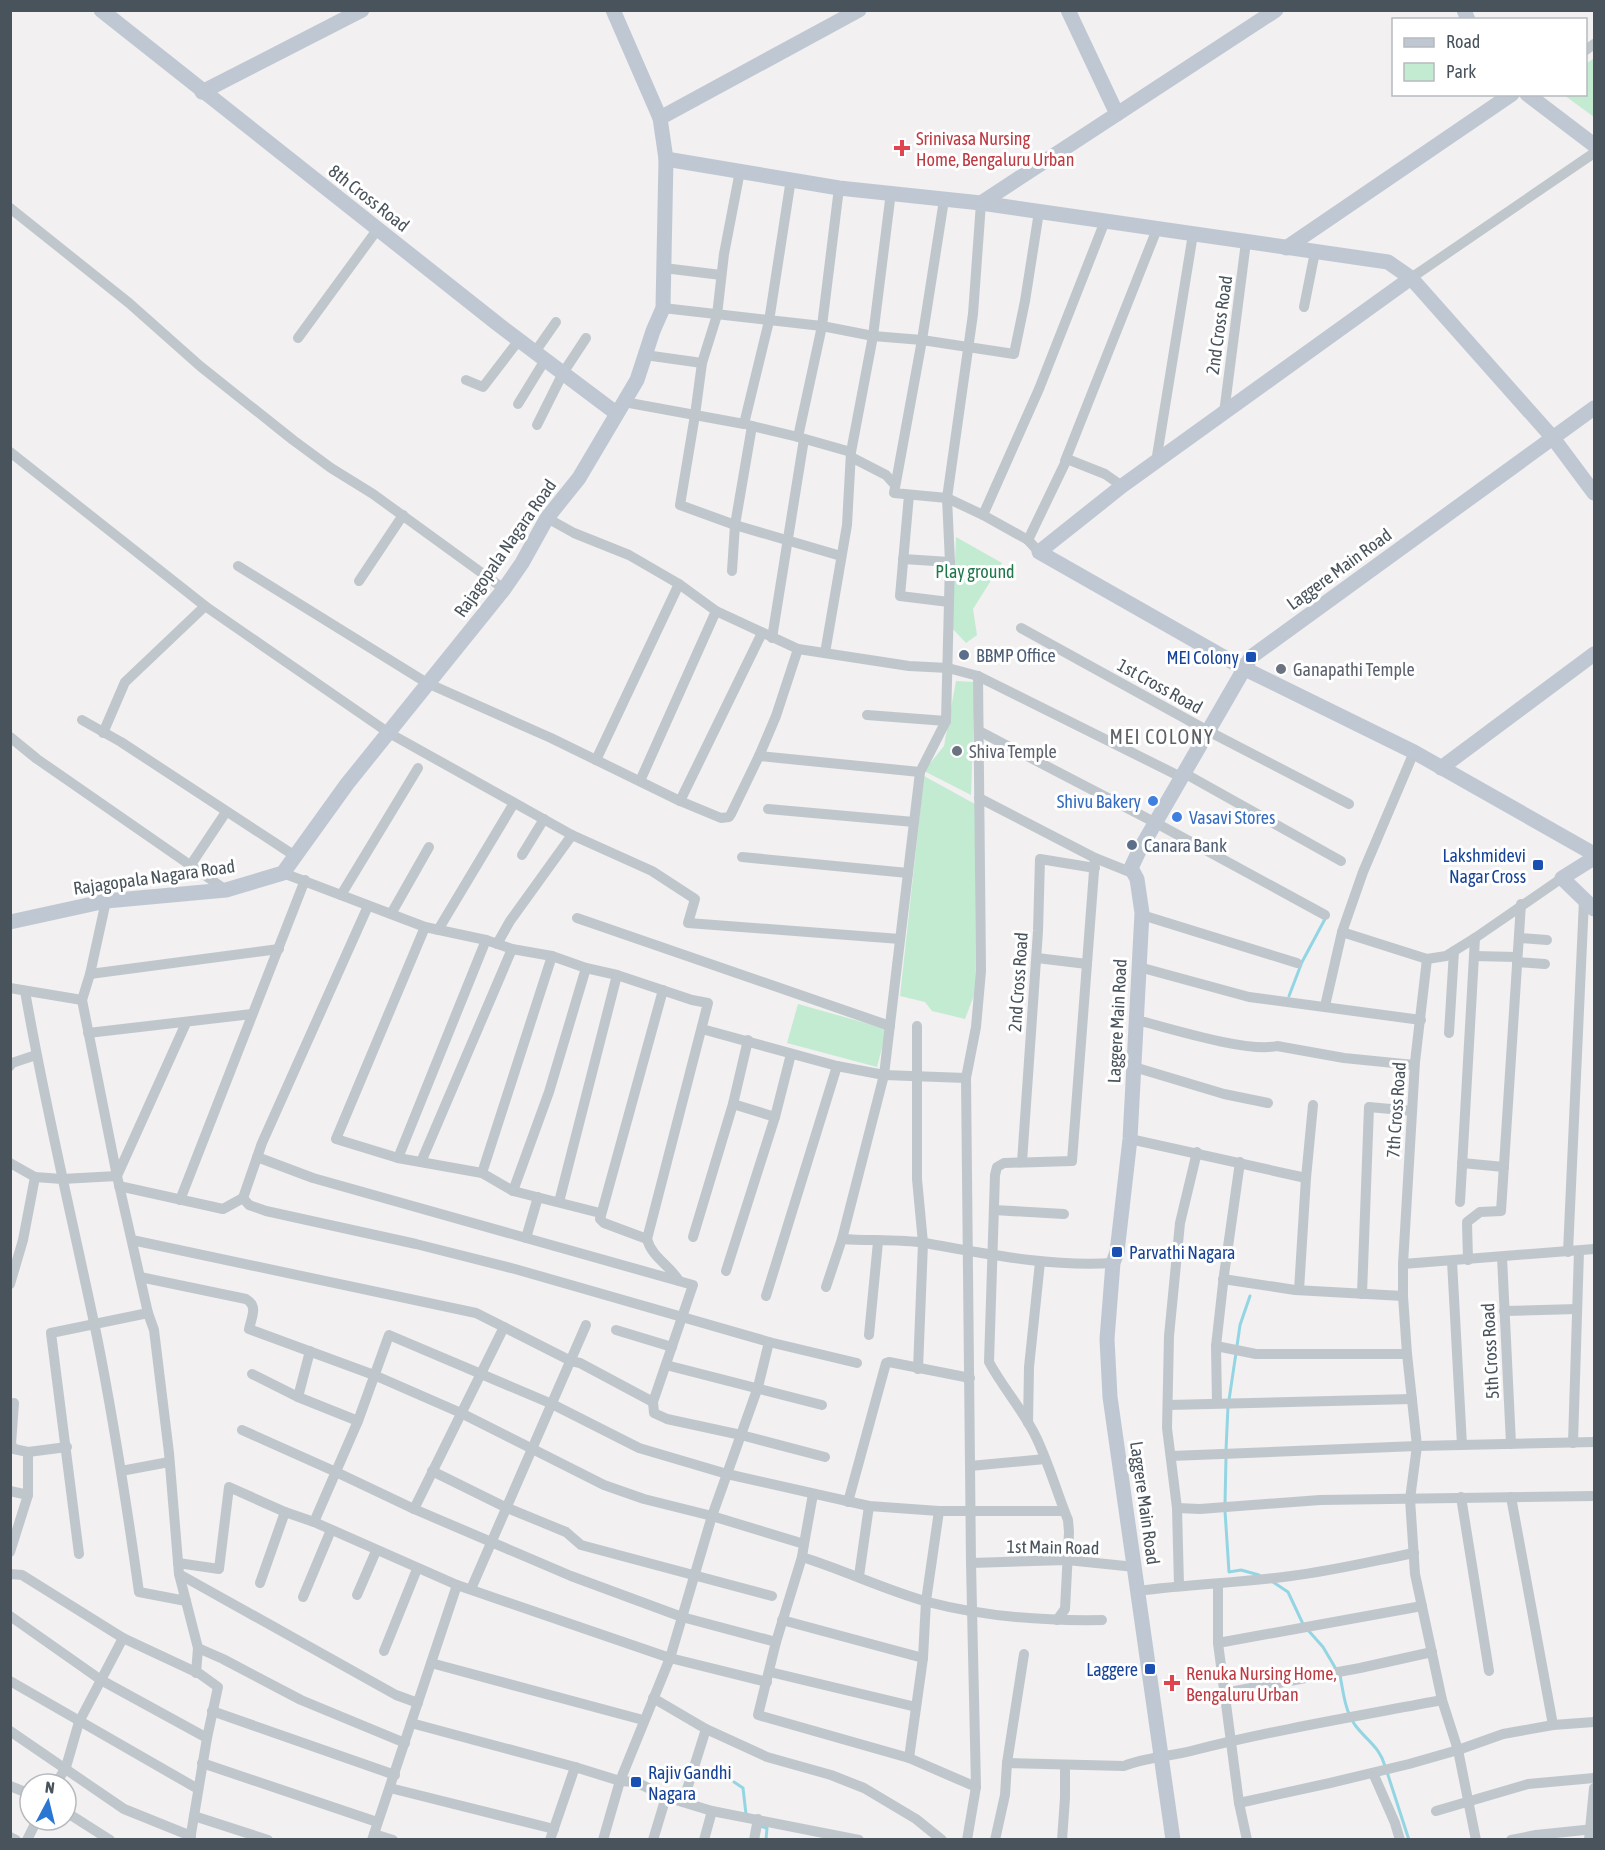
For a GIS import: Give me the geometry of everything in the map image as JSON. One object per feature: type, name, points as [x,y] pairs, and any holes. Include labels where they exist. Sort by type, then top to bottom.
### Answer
[{"type":"street","name":"8th Cross Road","points":[[101,10],[519,340],[563,373],[620,407]]},
{"type":"street","points":[[202,92],[362,10]]},
{"type":"street","name":"Rajagopala Nagara Road","points":[[10,922],[106,901],[226,890],[283,873],[347,784],[504,589],[548,518],[579,478],[637,380],[663,308],[666,159],[660,118],[613,10]]},
{"type":"street","points":[[660,118],[859,10]]},
{"type":"street","points":[[1068,10],[1117,114]]},
{"type":"street","points":[[981,203],[1276,10]]},
{"type":"street","points":[[1286,248],[1509,96]]},
{"type":"street","points":[[1530,96],[1594,145]]},
{"type":"street","points":[[1545,96],[1594,133]]},
{"type":"street","points":[[1039,552],[1122,486],[1411,278],[1594,153]]},
{"type":"street","points":[[666,159],[839,188],[981,203],[1388,262],[1411,278],[1553,438],[1594,493]]},
{"type":"street","points":[[740,171],[721,275],[717,315],[702,363],[680,505],[735,525],[842,556]]},
{"type":"street","points":[[732,571],[735,525],[748,425],[748,401],[769,321],[791,179]]},
{"type":"street","points":[[680,801],[767,636],[788,541],[801,438],[822,327],[839,188]]},
{"type":"street","points":[[825,652],[847,525],[851,454],[873,336],[891,192]]},
{"type":"street","points":[[944,200],[922,340],[894,493],[948,498],[983,515],[1028,540],[1039,552],[1243,668],[1414,752],[1594,856],[1446,956],[1427,959],[1342,933]]},
{"type":"street","points":[[826,1287],[842,1239],[884,1075],[920,772],[946,721],[950,562],[948,498],[968,347],[981,203]]},
{"type":"street","points":[[10,208],[129,303],[200,366],[293,440],[403,515],[504,589]]},
{"type":"street","points":[[663,308],[822,327],[873,336],[922,340],[1011,354],[1016,351],[1039,212]]},
{"type":"street","points":[[983,515],[1039,389],[1105,221]]},
{"type":"street","points":[[1028,540],[1065,461],[1157,229]]},
{"type":"street","points":[[298,338],[378,230]]},
{"type":"street","points":[[1156,462],[1193,234]]},
{"type":"street","name":"2nd Cross Road","points":[[1224,413],[1246,242]]},
{"type":"street","points":[[1304,307],[1315,252]]},
{"type":"street","points":[[664,268],[721,275]]},
{"type":"street","points":[[518,404],[556,322]]},
{"type":"street","points":[[537,425],[563,373],[586,338]]},
{"type":"street","points":[[466,380],[483,387],[519,340]]},
{"type":"street","points":[[645,355],[702,363]]},
{"type":"street","points":[[620,407],[695,415],[801,438],[851,454],[886,475],[896,484]]},
{"type":"street","name":"Laggere Main Road","points":[[1173,1839],[1110,1397],[1107,1339],[1113,1263],[1117,1252],[1130,1139],[1137,1020],[1142,915],[1137,879],[1131,868],[1251,657],[1594,408]]},
{"type":"street","points":[[10,452],[205,606],[388,733],[572,835],[652,871],[695,899],[688,924],[900,939]]},
{"type":"street","points":[[1065,461],[1067,459],[1105,474],[1122,486]]},
{"type":"street","points":[[909,495],[900,596],[949,602]]},
{"type":"street","points":[[359,581],[403,515]]},
{"type":"street","points":[[548,518],[574,533],[629,555],[679,584],[716,611],[798,649],[898,665],[948,668],[978,675],[1183,775],[1341,861]]},
{"type":"street","points":[[903,559],[950,562]]},
{"type":"street","points":[[238,566],[427,683],[721,818],[729,817],[759,756],[776,716],[798,649]]},
{"type":"street","points":[[596,760],[679,584]]},
{"type":"street","points":[[103,733],[125,682],[205,606]]},
{"type":"street","points":[[640,781],[716,611]]},
{"type":"street","name":"1st Cross Road","points":[[1021,628],[1208,731],[1348,804]]},
{"type":"street","points":[[1441,768],[1594,654]]},
{"type":"street","points":[[967,1839],[976,1786],[970,1512],[966,1078],[979,999],[978,675]]},
{"type":"street","points":[[867,716],[946,721]]},
{"type":"street","points":[[82,720],[121,742],[295,856]]},
{"type":"street","points":[[979,731],[1156,823],[1325,915]]},
{"type":"street","points":[[10,737],[37,759],[226,890]]},
{"type":"street","points":[[1325,1006],[1342,933],[1363,872],[1414,752]]},
{"type":"street","points":[[759,756],[920,772]]},
{"type":"street","points":[[341,895],[418,768]]},
{"type":"street","points":[[979,798],[1095,863],[1135,874]]},
{"type":"street","points":[[438,930],[514,803]]},
{"type":"street","points":[[768,809],[914,822]]},
{"type":"street","points":[[190,866],[226,812]]},
{"type":"street","points":[[522,855],[544,819]]},
{"type":"street","points":[[497,944],[510,921],[572,835]]},
{"type":"street","points":[[391,914],[429,847]]},
{"type":"street","points":[[742,857],[908,873]]},
{"type":"street","name":"2nd Cross Road","points":[[1022,1162],[1037,958],[1040,859],[1095,863]]},
{"type":"street","points":[[1057,1620],[1065,1609],[1069,1532],[1064,1511],[1045,1459],[1028,1423],[1018,1405],[999,1382],[989,1362],[994,1210],[997,1167],[1004,1163],[1072,1161],[1095,863]]},
{"type":"street","points":[[283,873],[425,927],[486,940],[512,949],[552,956],[708,1003],[647,1239],[653,1252],[675,1273],[679,1281]]},
{"type":"street","points":[[1562,878],[1589,904],[1574,1251],[1577,1309],[1573,1443]]},
{"type":"street","points":[[180,1200],[304,880]]},
{"type":"street","points":[[106,901],[82,1000],[118,1181],[148,1313],[154,1330],[179,1568],[198,1648],[196,1672]]},
{"type":"street","points":[[1468,1260],[1467,1222],[1480,1212],[1501,1211],[1521,904]]},
{"type":"street","points":[[10,1163],[35,1177],[118,1181],[180,1200],[223,1209],[243,1198],[257,1156],[368,906]]},
{"type":"street","points":[[1142,915],[1297,963]]},
{"type":"street","points":[[577,918],[890,1026]]},
{"type":"street","points":[[425,927],[336,1139],[398,1158],[482,1173],[513,1191],[600,1213]]},
{"type":"street","points":[[1460,1202],[1475,938]]},
{"type":"street","points":[[1519,938],[1547,940]]},
{"type":"street","points":[[398,1158],[486,940]]},
{"type":"street","points":[[90,974],[279,949]]},
{"type":"street","points":[[421,1162],[512,949]]},
{"type":"street","points":[[1449,1033],[1454,951]]},
{"type":"street","points":[[482,1173],[552,956]]},
{"type":"street","points":[[1474,956],[1517,959],[1545,964]]},
{"type":"street","points":[[1037,958],[1087,964]]},
{"type":"street","name":"7th Cross Road","points":[[1427,959],[1414,1065],[1403,1264],[1402,1296],[1417,1446],[1410,1499],[1415,1574],[1442,1700],[1458,1750],[1476,1839]]},
{"type":"street","points":[[1139,967],[1249,997],[1421,1020]]},
{"type":"street","points":[[513,1191],[549,1092],[586,968]]},
{"type":"street","points":[[559,1202],[617,975]]},
{"type":"street","points":[[10,987],[82,1000]]},
{"type":"street","points":[[647,1239],[604,1223],[600,1219],[600,1213],[663,990]]},
{"type":"street","points":[[25,991],[36,1055],[94,1325],[121,1471],[139,1592],[186,1601]]},
{"type":"street","points":[[88,1034],[252,1014]]},
{"type":"street","points":[[1137,1020],[1223,1041],[1414,1065]]},
{"type":"street","points":[[118,1181],[186,1023]]},
{"type":"street","points":[[917,1026],[917,1179],[923,1243],[918,1369]]},
{"type":"street","points":[[702,1029],[837,1066],[884,1075],[966,1078]]},
{"type":"street","points":[[693,1237],[733,1104],[748,1040]]},
{"type":"street","points":[[726,1271],[775,1117],[791,1054]]},
{"type":"street","points":[[10,1066],[12,1063],[36,1055]]},
{"type":"street","points":[[766,1296],[837,1066]]},
{"type":"street","points":[[1134,1067],[1224,1094],[1268,1103]]},
{"type":"street","points":[[733,1104],[775,1117]]},
{"type":"street","points":[[1299,1290],[1313,1105]]},
{"type":"street","points":[[1362,1294],[1369,1107],[1412,1111]]},
{"type":"street","points":[[1130,1139],[1197,1152],[1306,1178]]},
{"type":"street","points":[[1179,1585],[1177,1508],[1167,1428],[1168,1336],[1180,1222],[1197,1152]]},
{"type":"street","points":[[257,1156],[313,1178],[693,1285],[653,1402],[654,1413],[667,1419],[825,1457]]},
{"type":"street","points":[[1217,1403],[1216,1346],[1240,1162]]},
{"type":"street","points":[[1462,1164],[1503,1167]]},
{"type":"street","points":[[10,1284],[23,1240],[35,1177]]},
{"type":"street","points":[[526,1238],[538,1197]]},
{"type":"street","points":[[243,1198],[249,1205],[266,1211],[493,1263],[769,1342],[857,1363]]},
{"type":"street","points":[[994,1210],[1064,1214]]},
{"type":"street","points":[[842,1239],[923,1243],[967,1252],[1040,1262],[1083,1265],[1113,1263]]},
{"type":"street","points":[[132,1240],[476,1313],[571,1361],[580,1363],[653,1402]]},
{"type":"street","points":[[869,1335],[878,1242]]},
{"type":"street","points":[[1403,1264],[1594,1249]]},
{"type":"street","name":"5th Cross Road","points":[[1502,1257],[1511,1444]]},
{"type":"street","points":[[1452,1261],[1462,1445]]},
{"type":"street","points":[[1028,1423],[1029,1367],[1040,1262]]},
{"type":"street","points":[[140,1277],[246,1299],[254,1307],[249,1329],[374,1375],[461,1413],[604,1485],[644,1499],[712,1516],[804,1544]]},
{"type":"street","points":[[1223,1279],[1299,1290],[1402,1296]]},
{"type":"street","points":[[1504,1311],[1577,1309]]},
{"type":"street","points":[[80,1554],[51,1333],[148,1313]]},
{"type":"street","points":[[471,1589],[586,1325]]},
{"type":"street","points":[[414,1509],[504,1327]]},
{"type":"street","points":[[616,1330],[672,1347]]},
{"type":"street","points":[[314,1522],[358,1421],[389,1335],[552,1404],[639,1448],[727,1474],[869,1506],[970,1512],[1064,1511]]},
{"type":"street","points":[[603,1839],[620,1781],[670,1658],[712,1516],[758,1387],[769,1342]]},
{"type":"street","points":[[1216,1346],[1256,1354],[1407,1354]]},
{"type":"street","points":[[298,1396],[310,1351]]},
{"type":"street","points":[[848,1502],[883,1367],[886,1363],[969,1378]]},
{"type":"street","points":[[666,1365],[822,1405]]},
{"type":"street","points":[[252,1374],[358,1421]]},
{"type":"street","points":[[1168,1405],[1412,1399]]},
{"type":"street","points":[[14,1403],[11,1444],[14,1449],[28,1452],[67,1447]]},
{"type":"street","points":[[242,1430],[414,1509],[571,1576],[682,1617],[776,1642]]},
{"type":"street","points":[[1171,1456],[1417,1446],[1594,1443]]},
{"type":"street","points":[[10,1552],[28,1495],[28,1452]]},
{"type":"street","points":[[970,1466],[1045,1459]]},
{"type":"street","points":[[121,1471],[169,1462]]},
{"type":"street","points":[[432,1471],[505,1507],[566,1532],[581,1545],[772,1596]]},
{"type":"street","points":[[179,1568],[219,1569],[229,1487],[457,1585],[670,1658],[916,1707]]},
{"type":"street","points":[[10,1491],[28,1495]]},
{"type":"street","points":[[813,1494],[802,1557],[782,1620],[758,1715],[909,1758],[976,1786]]},
{"type":"street","points":[[1177,1508],[1200,1509],[1320,1500],[1594,1496]]},
{"type":"street","points":[[1461,1497],[1489,1671]]},
{"type":"street","points":[[1511,1497],[1553,1725]]},
{"type":"street","points":[[859,1576],[869,1506]]},
{"type":"street","points":[[909,1758],[923,1659],[927,1601],[939,1511]]},
{"type":"street","points":[[260,1583],[285,1512]]},
{"type":"street","points":[[303,1597],[331,1530]]},
{"type":"street","points":[[357,1595],[376,1551]]},
{"type":"street","points":[[1138,1591],[1179,1585],[1263,1580],[1414,1553]]},
{"type":"street","points":[[802,1557],[927,1601],[972,1611],[1057,1620],[1102,1620]]},
{"type":"street","name":"1st Main Road","points":[[971,1563],[1067,1560],[1135,1567]]},
{"type":"street","points":[[179,1568],[396,1695],[418,1703]]},
{"type":"street","points":[[384,1651],[417,1569]]},
{"type":"street","points":[[10,1574],[22,1575],[123,1638],[196,1672],[218,1687],[202,1763],[190,1838],[124,1809],[66,1767],[10,1731]]},
{"type":"street","points":[[1218,1584],[1218,1642],[1239,1803],[1247,1839]]},
{"type":"street","points":[[393,1839],[373,1837],[457,1585]]},
{"type":"street","points":[[1218,1642],[1422,1605]]},
{"type":"street","points":[[10,1616],[101,1680],[207,1738]]},
{"type":"street","points":[[782,1620],[923,1659]]},
{"type":"street","points":[[63,1772],[79,1722],[123,1638]]},
{"type":"street","points":[[198,1648],[302,1700],[405,1743]]},
{"type":"street","points":[[1224,1693],[1432,1653]]},
{"type":"street","points":[[995,1839],[1005,1795],[1007,1763],[1024,1654]]},
{"type":"street","points":[[430,1663],[643,1720]]},
{"type":"street","points":[[10,1681],[198,1789]]},
{"type":"street","points":[[653,1698],[706,1729],[767,1756],[831,1775],[864,1788],[916,1819],[942,1839]]},
{"type":"street","points":[[1007,1763],[1124,1766],[1134,1761],[1162,1758],[1231,1741],[1442,1700]]},
{"type":"street","points":[[212,1711],[395,1775]]},
{"type":"street","points":[[1239,1803],[1409,1764],[1503,1734],[1553,1725],[1594,1722]]},
{"type":"street","points":[[411,1723],[620,1781],[636,1782],[666,1797],[753,1824],[859,1839]]},
{"type":"street","points":[[682,1802],[706,1729]]},
{"type":"street","points":[[202,1763],[377,1822]]},
{"type":"street","points":[[1062,1839],[1065,1765]]},
{"type":"street","points":[[390,1788],[552,1834],[575,1767]]},
{"type":"street","points":[[1377,1772],[1400,1839]]},
{"type":"street","points":[[1436,1811],[1528,1784],[1594,1778]]},
{"type":"street","points":[[1511,1839],[1592,1832],[1594,1788]]},
{"type":"street","points":[[653,1839],[666,1797]]},
{"type":"street","points":[[704,1839],[712,1811]]},
{"type":"street","points":[[194,1816],[268,1839]]},
{"type":"street","points":[[78,1819],[110,1839]]},
{"type":"street","points":[[10,1837],[16,1839]]},
{"type":"green space","points":[[1594,58],[1594,117],[1565,96],[1587,96],[1587,63]]},
{"type":"green space","name":"Play ground","points":[[956,537],[1002,563],[973,609],[977,635],[966,643],[952,628]]},
{"type":"green space","points":[[956,681],[975,682],[971,795],[924,771],[944,746]]},
{"type":"green space","points":[[924,776],[975,804],[976,990],[965,1019],[932,1011],[925,1002],[900,996]]},
{"type":"green space","points":[[798,1004],[887,1029],[877,1067],[787,1043]]},
{"type":"waterway","points":[[1289,996],[1302,962],[1325,919]]},
{"type":"waterway","points":[[1237,1346],[1240,1325],[1250,1296]]},
{"type":"waterway","points":[[1229,1400],[1236,1353]]},
{"type":"waterway","points":[[1226,1450],[1228,1406]]},
{"type":"waterway","points":[[1225,1504],[1226,1457]]},
{"type":"waterway","points":[[1225,1511],[1229,1572],[1241,1570],[1259,1575]]},
{"type":"waterway","points":[[1273,1582],[1288,1592],[1303,1624]]},
{"type":"waterway","points":[[1307,1629],[1323,1647],[1336,1669]]},
{"type":"waterway","points":[[1340,1675],[1349,1714],[1359,1731],[1376,1748],[1385,1766]]},
{"type":"waterway","points":[[1387,1772],[1409,1840]]},
{"type":"waterway","points":[[734,1782],[743,1788],[746,1814]]},
{"type":"waterway","points":[[760,1826],[767,1828],[766,1840]]},
{"type":"place","name":"Srinivasa Nursing Home, Bengaluru Urban","points":[[902,148]]},
{"type":"place","name":"BBMP Office","points":[[964,655]]},
{"type":"place","name":"MEI Colony","points":[[1251,657]]},
{"type":"place","name":"Ganapathi Temple","points":[[1281,669]]},
{"type":"place","name":"Shiva Temple","points":[[957,751]]},
{"type":"place","name":"Shivu Bakery","points":[[1153,801]]},
{"type":"place","name":"Vasavi Stores","points":[[1177,817]]},
{"type":"place","name":"Canara Bank","points":[[1132,845]]},
{"type":"place","name":"Lakshmidevi Nagar Cross","points":[[1538,865]]},
{"type":"place","name":"Parvathi Nagara","points":[[1117,1252]]},
{"type":"place","name":"Laggere","points":[[1150,1669]]},
{"type":"place","name":"Renuka Nursing Home, Bengaluru Urban","points":[[1172,1683]]},
{"type":"place","name":"Rajiv Gandhi Nagara","points":[[636,1782]]},
{"type":"district","name":"MEI COLONY","points":[[1162,736]]}]
